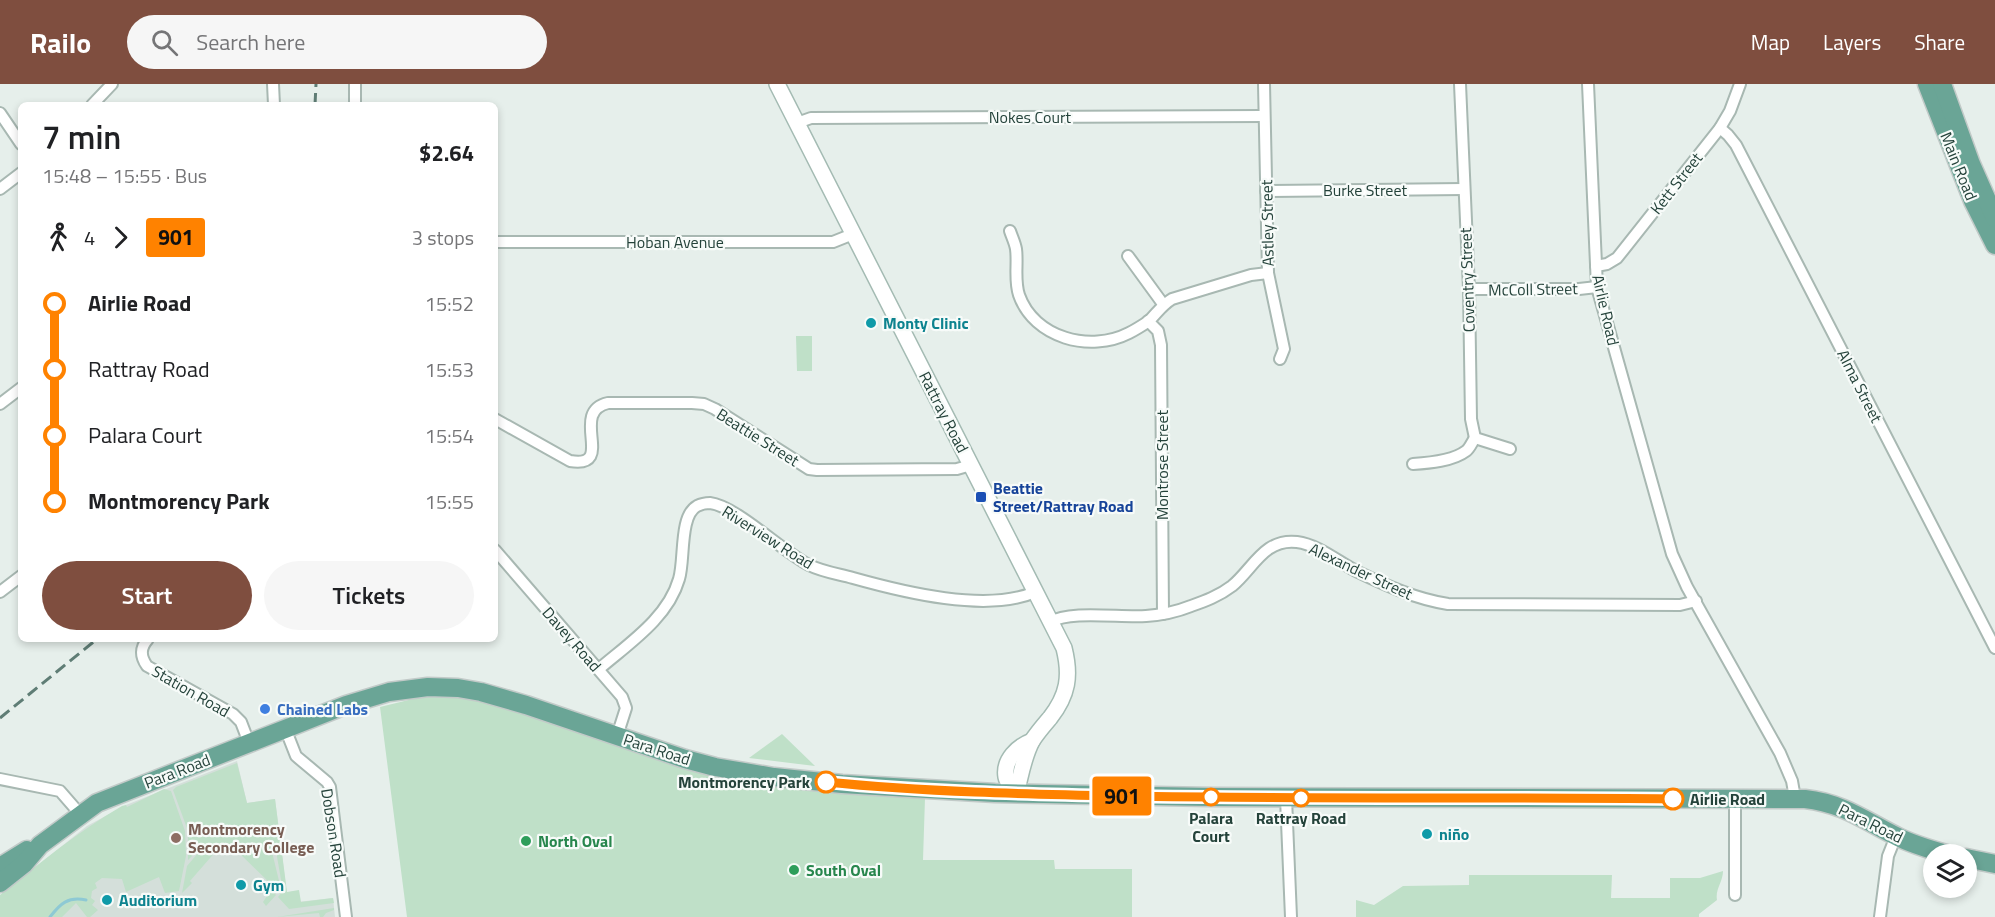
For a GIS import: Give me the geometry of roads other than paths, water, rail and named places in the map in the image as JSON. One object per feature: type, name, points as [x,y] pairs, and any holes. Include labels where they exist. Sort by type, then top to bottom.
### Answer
[{"type":"main road","name":"Main Road","points":[[1927,84],[1973,201],[1995,245]]},
{"type":"main road","name":"Main Road","points":[[1942,84],[1971,164],[1995,218]]},
{"type":"main road","name":"Para Road","points":[[0,883],[24,864],[40,845],[97,803],[346,705],[389,692],[418,687],[481,692],[685,759],[754,774],[842,784],[1016,794],[1286,798],[1818,800],[1846,808],[1896,836],[1923,846]]},
{"type":"main road","name":"Para Road","points":[[0,867],[25,851],[40,845]]},
{"type":"main road","points":[[1977,860],[1995,864]]},
{"type":"street","points":[[95,102],[112,84]]},
{"type":"street","points":[[273,84],[274,102]]},
{"type":"street","points":[[355,84],[355,102]]},
{"type":"street","name":"Rattray Road","points":[[777,84],[1064,648],[1068,666],[1065,689],[1058,708],[1032,741],[1020,746],[1008,764],[1006,779],[1016,794]]},
{"type":"street","name":"Astley Street","points":[[1264,84],[1268,273],[1284,349],[1280,359]]},
{"type":"street","name":"Coventry Street","points":[[1460,84],[1469,289],[1470,409],[1475,438]]},
{"type":"street","name":"Airlie Road","points":[[1588,84],[1597,287],[1672,554],[1780,753],[1800,799]]},
{"type":"street","name":"Kett Street","points":[[1596,266],[1607,264],[1617,258],[1720,128],[1730,111],[1740,84]]},
{"type":"street","points":[[0,113],[18,140]]},
{"type":"street","name":"Nokes Court","points":[[796,123],[811,118],[1264,116]]},
{"type":"street","name":"Alma Street","points":[[1720,128],[1733,139],[1742,155],[1995,648]]},
{"type":"street","points":[[0,189],[18,175]]},
{"type":"street","name":"Burke Street","points":[[1266,190],[1464,189]]},
{"type":"street","points":[[1010,231],[1016,248],[1016,281],[1021,300],[1035,321],[1050,331],[1075,340],[1120,337],[1148,321],[1163,304],[1172,299],[1251,275],[1268,273]]},
{"type":"street","name":"Hoban Avenue","points":[[498,242],[834,242],[853,234]]},
{"type":"street","points":[[1128,256],[1163,304]]},
{"type":"street","name":"McColl Street","points":[[1469,289],[1597,287]]},
{"type":"street","name":"Montrose Street","points":[[1148,321],[1158,331],[1161,345],[1163,614]]},
{"type":"street","points":[[0,404],[18,390]]},
{"type":"street","name":"Beattie Street","points":[[498,421],[570,461],[577,462],[591,454],[593,442],[590,419],[598,406],[608,404],[704,404],[809,469],[957,469],[971,465]]},
{"type":"street","points":[[1413,464],[1430,463],[1460,454],[1468,450],[1475,438],[1510,449]]},
{"type":"street","name":"Riverview Road","points":[[599,669],[648,626],[676,589],[680,578],[686,523],[694,508],[703,504],[718,505],[740,517],[811,566],[887,587],[981,601],[1023,597],[1035,592]]},
{"type":"street","name":"Alexander Street","points":[[1051,622],[1064,616],[1145,616],[1182,610],[1215,597],[1233,585],[1275,544],[1294,542],[1316,548],[1403,593],[1448,604],[1680,605],[1696,601]]},
{"type":"street","name":"Davey Road","points":[[498,553],[599,669],[625,704],[625,712],[617,736]]},
{"type":"street","points":[[0,592],[18,578]]},
{"type":"street","name":"Station Road","points":[[146,642],[141,655],[147,666],[233,714],[241,722],[249,742]]},
{"type":"street","name":"Dobson Road","points":[[285,728],[296,756],[330,787],[346,917]]},
{"type":"street","points":[[0,779],[60,791],[80,814]]},
{"type":"street","points":[[1286,798],[1291,917]]},
{"type":"street","points":[[1735,895],[1736,799]]},
{"type":"street","points":[[1880,917],[1888,856],[1896,836]]},
{"type":"waterway","points":[[50,917],[57,908],[69,900],[86,900]]},
{"type":"railway","points":[[315,102],[316,84]]},
{"type":"railway","points":[[0,718],[93,642]]},
{"type":"place","name":"Monty Clinic","points":[[871,323]]},
{"type":"place","name":"Beattie Street/Rattray Road","points":[[981,497]]},
{"type":"place","name":"Chained Labs","points":[[265,709]]},
{"type":"place","name":"Montmorency Park","points":[[826,782]]},
{"type":"place","name":"Palara Court","points":[[1211,797]]},
{"type":"place","name":"Rattray Road","points":[[1301,798]]},
{"type":"place","name":"Airlie Road","points":[[1673,799]]},
{"type":"place","name":"niño","points":[[1427,834]]},
{"type":"place","name":"Montmorency Secondary College","points":[[176,838]]},
{"type":"place","name":"North Oval","points":[[526,841]]},
{"type":"place","name":"South Oval","points":[[794,870]]},
{"type":"place","name":"Gym","points":[[241,885]]},
{"type":"place","name":"Auditorium","points":[[107,900]]}]
